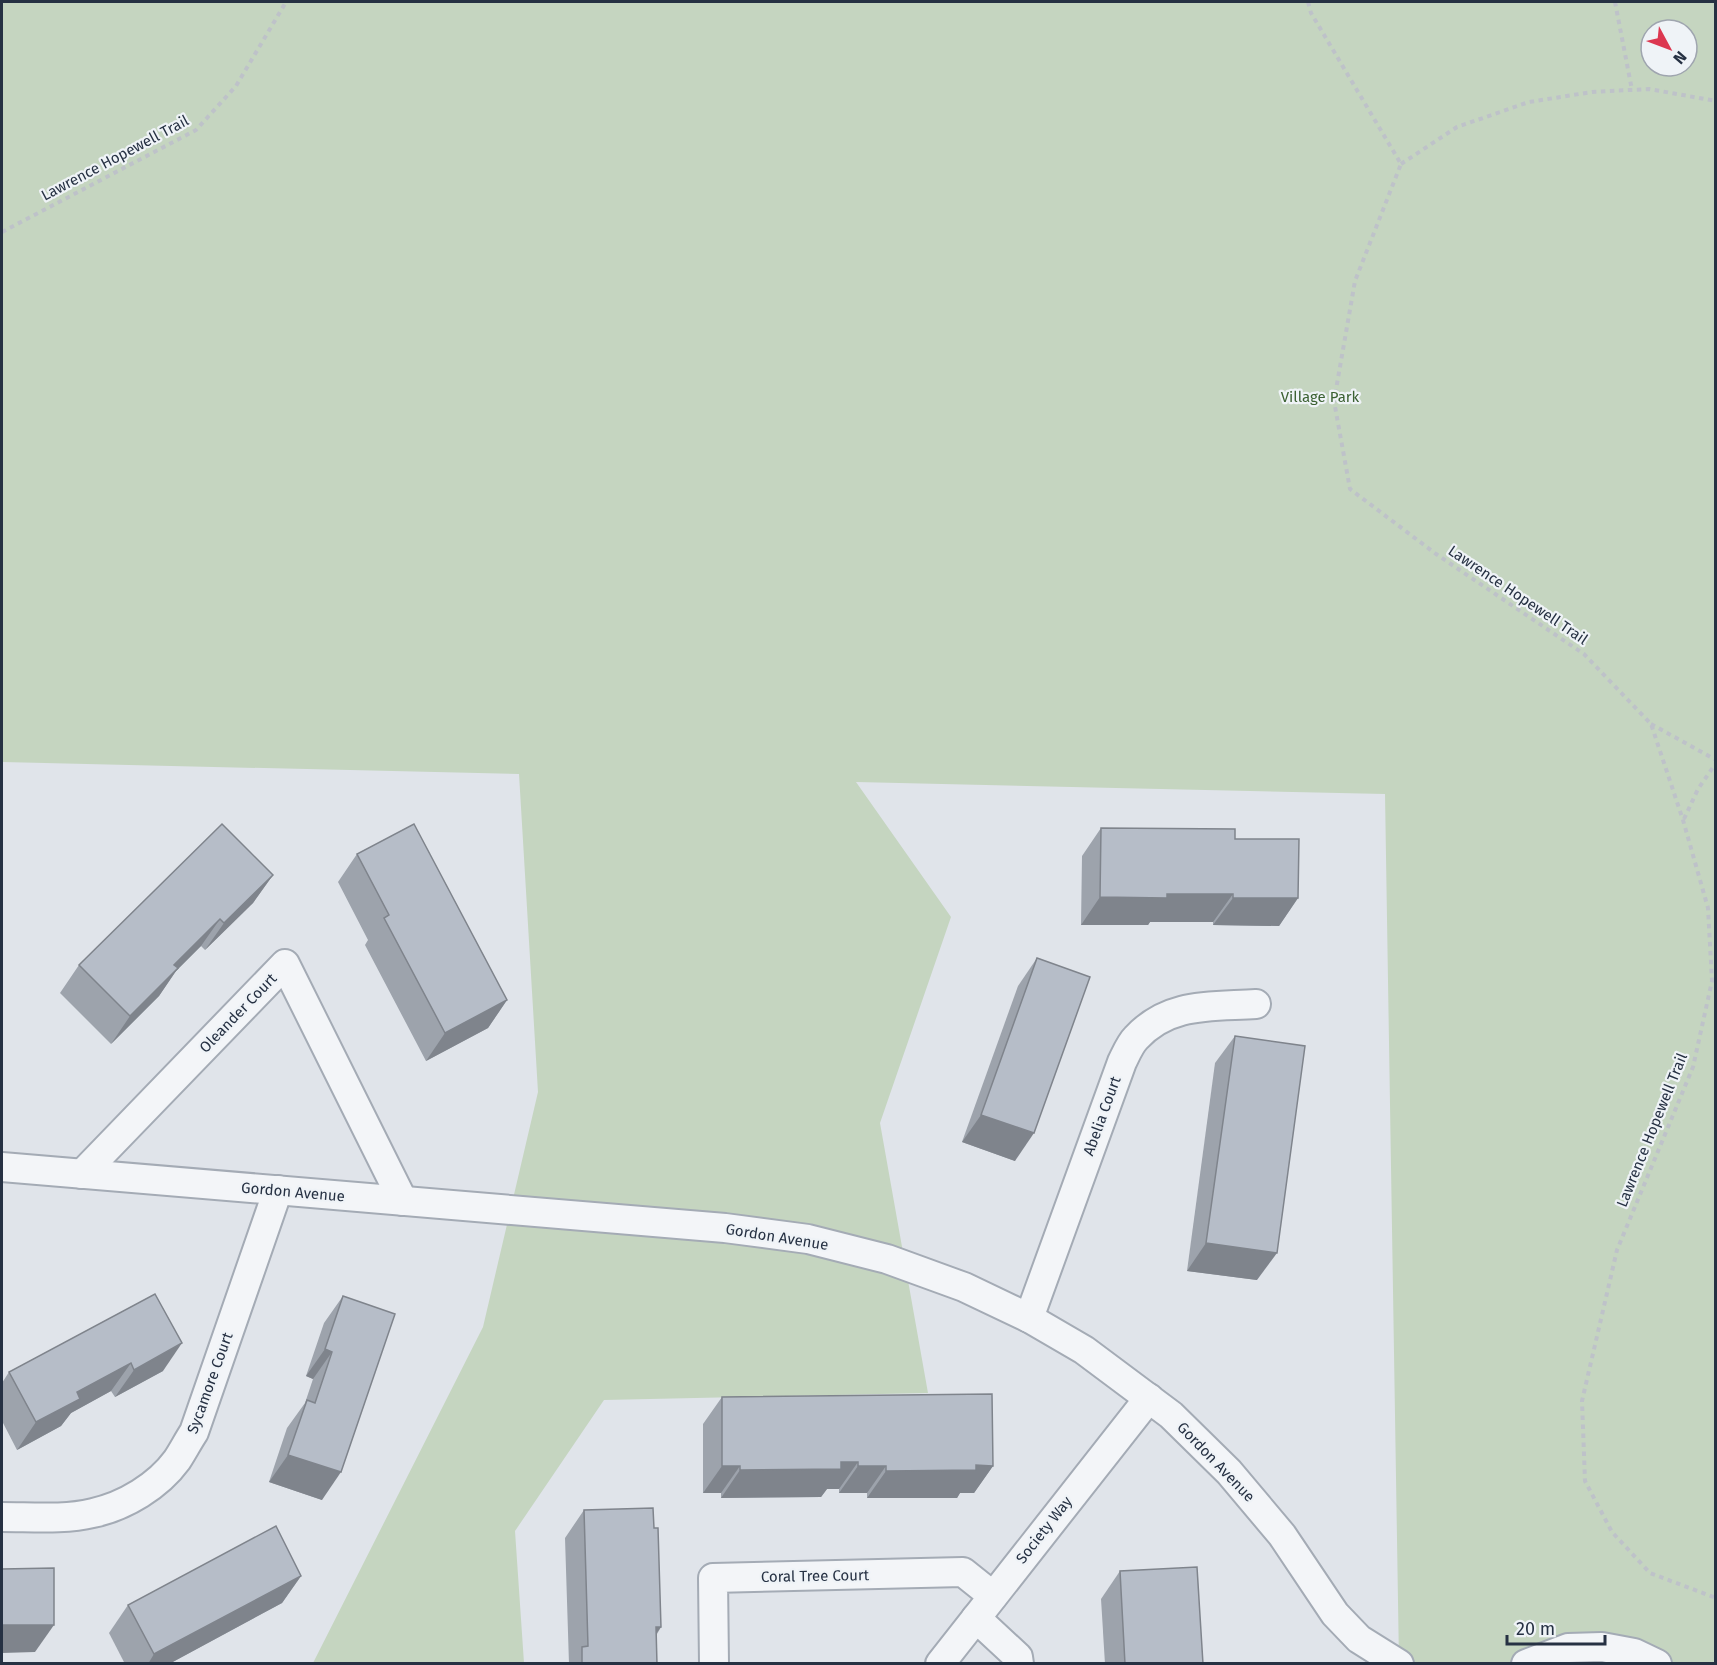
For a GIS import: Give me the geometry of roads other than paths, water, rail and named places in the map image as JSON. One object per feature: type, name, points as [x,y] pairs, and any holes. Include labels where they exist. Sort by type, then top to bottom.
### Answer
[{"type":"street","name":"Oleander Court","points":[[82,1174],[285,964],[402,1201]]},
{"type":"street","name":"Abelia Court","points":[[1029,1318],[1122,1062],[1135,1039],[1157,1019],[1183,1009],[1256,1004]]},
{"type":"street","name":"Gordon Avenue","points":[[2,1167],[725,1228],[808,1239],[898,1263],[964,1287],[1029,1318],[1084,1350],[1171,1415],[1229,1472],[1282,1535],[1335,1614],[1359,1640],[1399,1664]]},
{"type":"street","name":"Sycamore Court","points":[[2,1517],[63,1517],[94,1514],[123,1503],[151,1486],[176,1461],[194,1432],[278,1190]]},
{"type":"street","name":"Society Way","points":[[940,1664],[1149,1398]]},
{"type":"street","name":"Coral Tree Court","points":[[714,1664],[713,1578],[963,1572],[985,1607]]},
{"type":"street","points":[[985,1607],[1018,1657],[1019,1664]]},
{"type":"street","points":[[1526,1664],[1568,1648],[1602,1647],[1634,1653],[1657,1664]]},
{"type":"park label","name":"Village Park","points":[[1320,397]]}]
